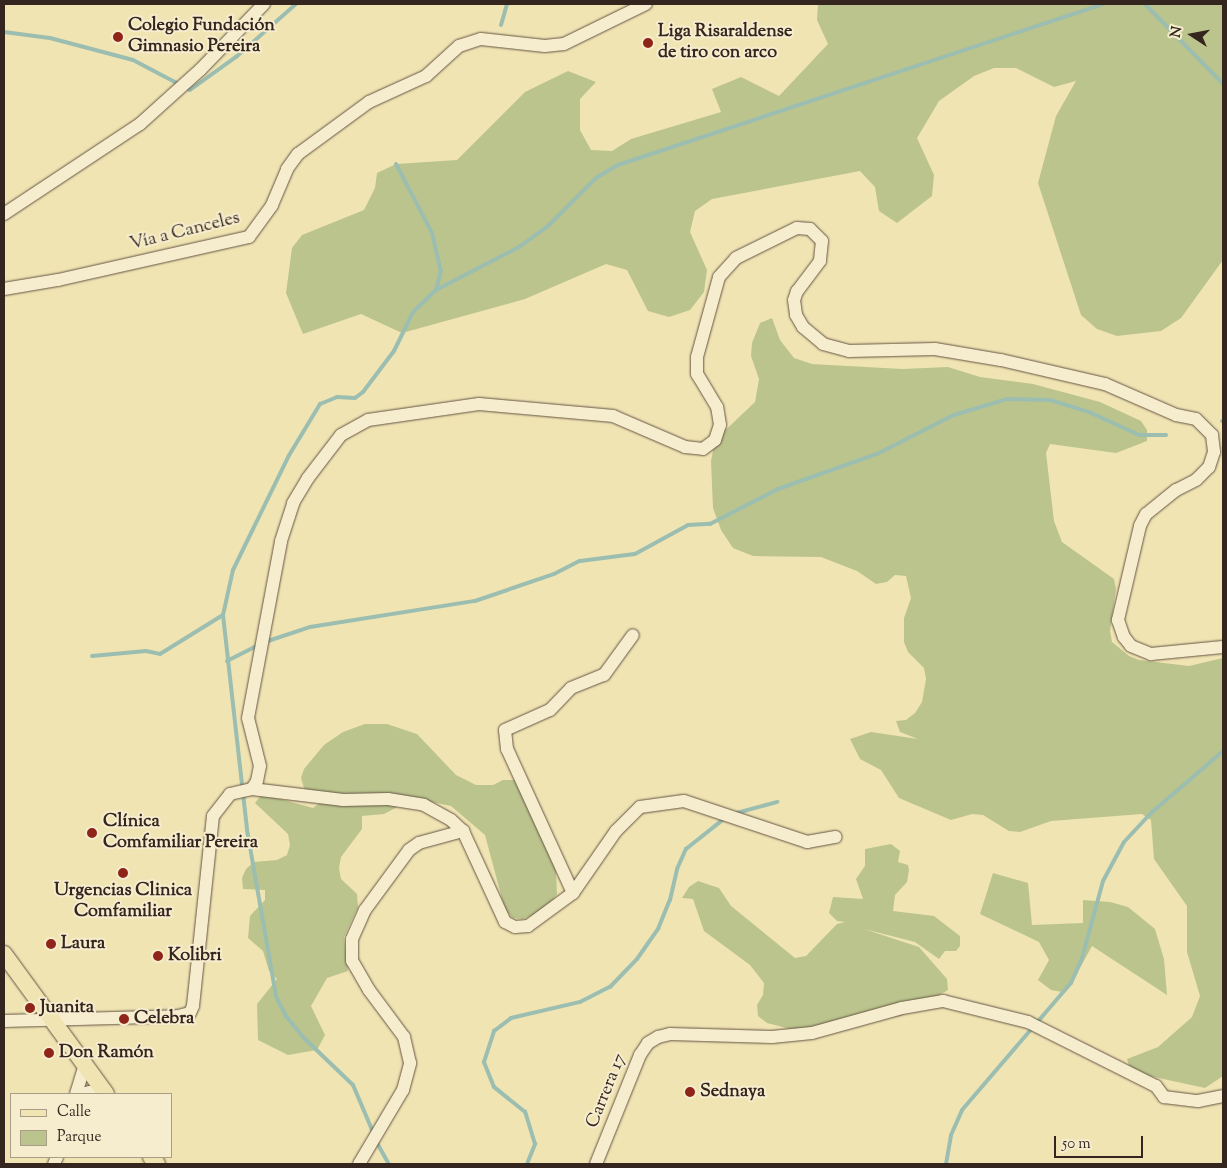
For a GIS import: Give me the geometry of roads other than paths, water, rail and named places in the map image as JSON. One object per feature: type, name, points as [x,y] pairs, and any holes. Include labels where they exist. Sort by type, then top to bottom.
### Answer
[{"type":"main road","points":[[4,954],[54,1018],[105,1093]]},
{"type":"street","points":[[4,214],[140,124],[200,70],[264,4]]},
{"type":"street","name":"Vía a Canceles","points":[[4,289],[58,280],[249,237],[265,216],[287,169],[298,154],[369,102],[426,76],[459,46],[481,39],[546,46],[564,44],[646,4]]},
{"type":"street","points":[[252,789],[258,781],[260,766],[248,718],[281,541],[293,503],[336,440],[368,420],[479,404],[612,416],[685,448],[703,449],[715,440],[720,425],[717,407],[697,374],[697,357],[719,277],[736,258],[796,228],[810,229],[822,241],[820,262],[797,291],[794,300],[796,315],[803,327],[823,344],[849,351],[935,349],[1001,360],[1106,384],[1169,412],[1196,419],[1212,434],[1214,452],[1209,467],[1146,514],[1140,526],[1118,620],[1124,637],[1131,646],[1151,654],[1223,647]]},
{"type":"street","points":[[573,893],[507,749],[505,730],[550,710],[571,688],[604,675],[633,634]]},
{"type":"street","points":[[4,1021],[54,1018],[178,1016],[190,1013],[194,1006],[213,816],[230,794],[252,789],[342,800],[388,800],[424,806],[451,820],[463,831],[505,922],[515,927],[528,926],[573,893],[616,831],[640,807],[665,802],[684,801],[726,812],[808,842],[836,837]]},
{"type":"street","points":[[359,1164],[403,1090],[410,1063],[404,1036],[369,990],[352,961],[350,951],[359,922],[398,862],[419,843],[463,831]]},
{"type":"street","name":"Carrera 17","points":[[596,1164],[640,1055],[648,1042],[658,1037],[670,1034],[772,1037],[812,1033],[902,1008],[943,1001],[1028,1022],[1156,1086],[1164,1097],[1198,1101],[1223,1096]]},
{"type":"street","points":[[78,1093],[86,1066]]},
{"type":"waterway","points":[[4,32],[50,38],[133,60],[190,90],[236,57],[296,4]]},
{"type":"waterway","points":[[501,25],[507,4]]},
{"type":"waterway","points":[[373,1132],[353,1085],[303,1037],[286,1016],[276,996],[247,829],[223,615],[233,570],[288,457],[320,404],[337,397],[355,398],[363,392],[394,351],[413,312],[436,290],[519,247],[548,226],[596,178],[618,165],[1103,4]]},
{"type":"waterway","points":[[1145,4],[1223,84]]},
{"type":"waterway","points":[[396,164],[432,233],[441,271],[436,290]]},
{"type":"waterway","points":[[265,642],[310,627],[475,601],[554,574],[580,561],[635,554],[688,525],[710,524],[778,489],[877,454],[954,415],[1007,399],[1050,400],[1089,412],[1139,435],[1166,435]]},
{"type":"waterway","points":[[92,656],[146,651],[160,654],[223,615]]},
{"type":"waterway","points":[[227,661],[259,645]]},
{"type":"waterway","points":[[946,1164],[951,1135],[962,1110],[1071,983],[1082,958],[1103,881],[1124,842],[1151,813],[1223,751]]},
{"type":"waterway","points":[[733,814],[777,802]]},
{"type":"waterway","points":[[527,1164],[535,1144],[525,1112],[494,1087],[484,1062],[494,1031],[511,1018],[580,1002],[610,987],[637,959],[658,929],[670,900],[677,869],[686,849],[725,818]]},
{"type":"waterway","points":[[376,1141],[389,1164]]},
{"type":"place","name":"Colegio Fundación Gimnasio Pereira","points":[[118,37]]},
{"type":"place","name":"Liga Risaraldense de tiro con arco","points":[[648,43]]},
{"type":"place","name":"Clínica Comfamiliar Pereira","points":[[92,833]]},
{"type":"place","name":"Urgencias Clinica Comfamiliar","points":[[123,873]]},
{"type":"place","name":"Laura","points":[[51,944]]},
{"type":"place","name":"Kolibri","points":[[158,956]]},
{"type":"place","name":"Juanita","points":[[30,1008]]},
{"type":"place","name":"Celebra","points":[[124,1019]]},
{"type":"place","name":"Don Ramón","points":[[49,1053]]},
{"type":"place","name":"Sednaya","points":[[690,1092]]}]
